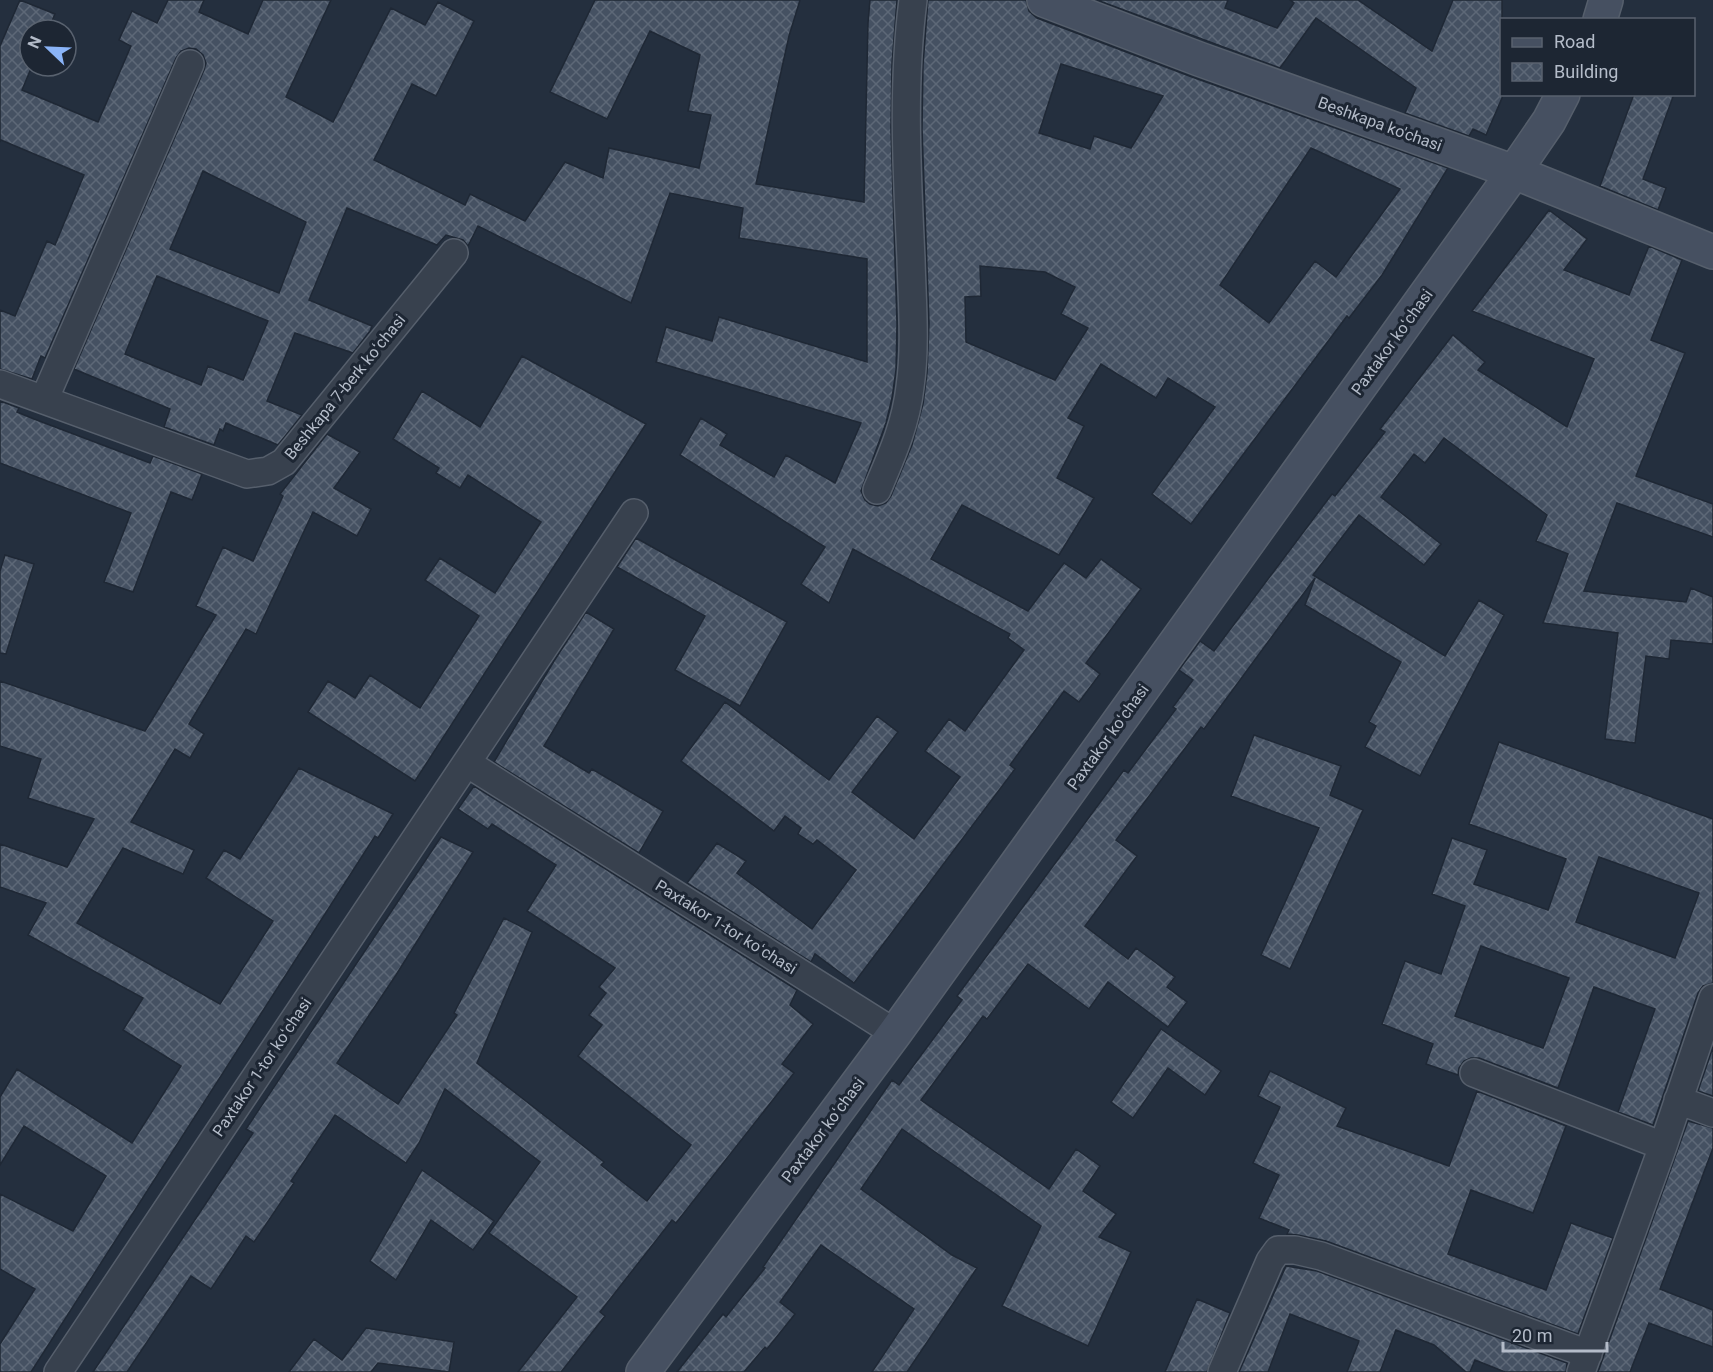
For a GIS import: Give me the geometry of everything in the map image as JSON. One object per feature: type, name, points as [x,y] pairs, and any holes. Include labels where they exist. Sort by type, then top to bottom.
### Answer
[{"type":"main road","name":"Beshkapa ko'chasi","points":[[1044,0],[1199,59],[1514,172],[1713,252]]},
{"type":"main road","points":[[1600,18],[1606,0]]},
{"type":"main road","name":"Paxtakor koʻchasi","points":[[643,1372],[895,1033],[1514,172],[1549,121],[1562,96]]},
{"type":"street","points":[[877,490],[900,433],[910,388],[914,339],[906,140],[908,42],[913,0]]},
{"type":"street","points":[[44,400],[190,64]]},
{"type":"street","name":"Beshkapa 7-berk koʻchasi","points":[[0,384],[247,474],[268,471],[284,462],[454,253]]},
{"type":"street","name":"Paxtakor 1-tor koʻchasi","points":[[58,1372],[634,513]]},
{"type":"street","name":"Paxtakor 1-tor koʻchasi","points":[[466,763],[895,1033]]},
{"type":"street","points":[[1222,1372],[1270,1260],[1278,1250],[1295,1250],[1321,1256],[1585,1363],[1713,998]]},
{"type":"street","points":[[1474,1073],[1663,1146]]},
{"type":"street","points":[[1678,1100],[1713,1113]]},
{"type":"building","points":[[20,0],[55,14],[53,18],[18,18],[18,78],[27,78],[22,90],[98,122],[131,46],[119,40],[132,11],[157,23],[168,0],[204,0],[199,12],[248,34],[263,0],[331,0],[286,97],[333,122],[391,8],[425,25],[438,2],[474,21],[436,96],[412,84],[374,160],[465,205],[470,194],[525,221],[565,162],[603,178],[609,148],[699,168],[711,115],[688,111],[700,55],[650,31],[607,119],[550,92],[595,0],[800,0],[789,36],[756,184],[864,202],[870,0],[897,0],[892,64],[891,129],[897,324],[896,370],[886,423],[861,491],[865,500],[878,506],[886,503],[891,496],[912,445],[923,404],[927,373],[929,323],[922,129],[923,65],[928,0],[1026,0],[1029,11],[1037,18],[1192,77],[1448,168],[1382,275],[1349,318],[1347,316],[1191,524],[1152,494],[1215,407],[1168,378],[1156,398],[1101,364],[1068,418],[1084,426],[1057,478],[1094,498],[1059,555],[962,505],[931,559],[1028,611],[1064,563],[1086,578],[1101,559],[1141,589],[1086,663],[1100,674],[1079,702],[1064,691],[1010,765],[1015,769],[854,983],[815,954],[811,962],[687,883],[717,843],[746,861],[737,873],[812,929],[856,870],[817,840],[813,844],[798,834],[801,828],[785,816],[774,831],[681,761],[725,702],[829,780],[877,716],[898,732],[852,792],[914,839],[960,777],[925,751],[949,719],[965,731],[1024,650],[1008,638],[1010,634],[853,549],[829,603],[801,584],[825,547],[680,455],[701,418],[727,434],[720,445],[774,477],[786,455],[835,483],[861,423],[656,362],[666,327],[712,341],[719,317],[867,362],[867,259],[739,238],[743,208],[670,193],[631,303],[478,226],[468,246],[463,240],[446,235],[437,245],[347,208],[309,300],[372,326],[370,331],[353,353],[295,333],[267,401],[302,415],[278,445],[226,423],[223,431],[220,429],[214,445],[164,427],[170,409],[74,369],[204,70],[206,63],[203,55],[196,49],[189,48],[181,51],[176,58],[45,358],[41,356],[32,379],[0,369],[0,310],[15,316],[47,241],[55,245],[84,175],[1,140],[0,142],[0,46]],"holes":[[[1061,64],[1163,96],[1131,148],[1094,136],[1090,149],[1039,133]],[[1311,148],[1400,189],[1336,277],[1315,261],[1269,323],[1220,285]],[[203,171],[306,222],[279,293],[170,249]],[[980,266],[1045,272],[1075,287],[1061,314],[1088,328],[1055,380],[966,342],[965,297],[981,296]],[[157,276],[268,321],[243,380],[208,366],[201,385],[125,354]]]},
{"type":"building","points":[[1097,0],[1228,0],[1225,8],[1277,28],[1294,3],[1290,0],[1358,0],[1432,51],[1453,0],[1502,0],[1500,96],[1502,98],[1486,135],[1473,129],[1469,136],[1405,113],[1416,88],[1316,18],[1280,68]]},
{"type":"building","points":[[1633,96],[1673,96],[1643,179],[1666,188],[1658,210],[1600,186]]},
{"type":"building","points":[[1549,210],[1587,239],[1564,270],[1629,295],[1649,246],[1682,260],[1651,340],[1685,353],[1636,476],[1713,504],[1713,537],[1617,503],[1584,591],[1686,602],[1691,588],[1713,597],[1713,644],[1671,640],[1669,659],[1646,656],[1635,743],[1605,739],[1618,633],[1543,623],[1568,554],[1536,541],[1547,515],[1444,438],[1425,463],[1414,454],[1381,497],[1441,544],[1424,565],[1359,515],[1313,575],[1445,656],[1479,600],[1504,615],[1420,776],[1365,747],[1376,726],[1369,722],[1401,662],[1305,605],[1315,578],[1204,729],[1201,727],[1116,840],[1137,856],[1085,926],[1128,959],[1136,948],[1175,977],[1167,987],[1187,1002],[1168,1027],[1108,982],[1089,1009],[1028,964],[987,1019],[983,1016],[921,1100],[1049,1189],[1076,1149],[1100,1166],[1083,1191],[1116,1214],[1099,1237],[1131,1252],[1088,1346],[1002,1306],[1041,1226],[902,1129],[861,1189],[952,1255],[977,1268],[907,1372],[872,1372],[914,1309],[821,1245],[780,1302],[795,1314],[767,1349],[765,1347],[744,1372],[677,1372],[723,1314],[726,1317],[765,1268],[763,1267],[892,1080],[899,1085],[962,1000],[957,996],[1124,770],[1128,773],[1176,709],[1173,707],[1193,680],[1179,670],[1200,641],[1214,651],[1332,494],[1335,496],[1385,432],[1380,429],[1452,336],[1485,362],[1478,370],[1567,427],[1594,359],[1472,311]]},
{"type":"building","points":[[522,356],[646,424],[415,781],[308,712],[328,681],[355,698],[370,675],[420,708],[479,616],[425,580],[440,558],[495,593],[541,522],[468,475],[460,488],[436,473],[439,468],[393,439],[422,391],[480,427]]},
{"type":"building","points":[[0,401],[19,408],[17,412],[150,463],[153,456],[202,474],[192,500],[171,492],[133,592],[104,582],[131,513],[0,463]]},
{"type":"building","points":[[327,434],[360,452],[334,488],[371,509],[357,536],[313,512],[256,634],[246,629],[189,724],[204,734],[190,758],[175,749],[131,822],[194,850],[183,874],[123,848],[77,923],[220,1004],[273,921],[206,878],[224,850],[240,859],[299,768],[393,814],[378,838],[375,836],[31,1372],[0,1372],[0,1344],[35,1289],[0,1269],[0,1194],[73,1231],[106,1176],[24,1126],[0,1165],[0,1097],[17,1069],[132,1143],[181,1066],[123,1030],[143,998],[28,935],[46,903],[0,887],[0,844],[67,867],[94,819],[28,798],[41,759],[0,746],[0,681],[145,731],[216,615],[196,606],[223,547],[253,561],[283,496],[280,494]]},
{"type":"building","points":[[636,538],[787,622],[740,706],[675,670],[705,616],[617,567]]},
{"type":"building","points":[[5,555],[34,564],[6,654],[0,653],[0,571]]},
{"type":"building","points":[[586,612],[614,629],[544,746],[589,773],[592,769],[663,811],[639,853],[494,762]]},
{"type":"building","points":[[1254,735],[1341,766],[1330,795],[1363,810],[1290,969],[1261,955],[1319,828],[1231,796]]},
{"type":"building","points":[[1499,742],[1713,819],[1713,983],[1703,986],[1698,993],[1653,1125],[1618,1112],[1655,1009],[1594,987],[1558,1088],[1479,1058],[1464,1061],[1459,1068],[1458,1075],[1426,1064],[1433,1044],[1382,1024],[1405,961],[1441,974],[1465,906],[1432,894],[1452,838],[1487,850],[1474,884],[1548,910],[1566,859],[1469,824]],"holes":[[[1599,857],[1699,893],[1675,958],[1576,922]],[[1481,946],[1569,978],[1543,1048],[1455,1016]]]},
{"type":"building","points":[[474,786],[797,990],[790,1005],[813,1024],[782,1064],[794,1073],[676,1223],[672,1220],[600,1312],[605,1316],[561,1372],[518,1372],[577,1297],[489,1233],[540,1162],[445,1089],[419,1143],[406,1163],[335,1115],[291,1181],[294,1183],[254,1242],[246,1236],[211,1289],[191,1276],[127,1372],[93,1372],[253,1133],[246,1129],[441,837],[473,852],[396,975],[337,1063],[398,1104],[457,1015],[454,1013],[504,918],[532,932],[477,1063],[604,1162],[601,1165],[647,1201],[691,1145],[578,1056],[602,1025],[589,1015],[606,993],[599,987],[615,968],[527,911],[556,865],[492,824],[488,829],[458,809]]},
{"type":"building","points":[[1161,1029],[1221,1071],[1205,1095],[1168,1068],[1133,1118],[1111,1102]]},
{"type":"building","points":[[1713,1047],[1713,1096],[1698,1091]]},
{"type":"building","points":[[1270,1071],[1346,1108],[1337,1126],[1449,1166],[1477,1091],[1566,1126],[1533,1213],[1471,1190],[1448,1254],[1546,1290],[1571,1223],[1613,1238],[1578,1334],[1326,1241],[1287,1234],[1289,1230],[1259,1218],[1279,1175],[1253,1163],[1280,1107],[1258,1096]]},
{"type":"building","points":[[1688,1121],[1713,1128],[1713,1148],[1660,1289],[1713,1310],[1713,1347],[1649,1323],[1630,1372],[1598,1372]]},
{"type":"building","points":[[422,1170],[494,1221],[473,1250],[431,1220],[396,1280],[370,1261]]},
{"type":"building","points":[[1286,1266],[1317,1271],[1567,1363],[1566,1372],[1505,1372],[1475,1360],[1470,1372],[1466,1372],[1434,1345],[1396,1330],[1380,1372],[1347,1372],[1359,1341],[1290,1314],[1268,1372],[1239,1372]]},
{"type":"building","points":[[1197,1299],[1230,1313],[1207,1372],[1165,1372]]},
{"type":"building","points":[[366,1328],[454,1342],[449,1372],[378,1363],[371,1372],[289,1372],[314,1339],[342,1360]]}]
